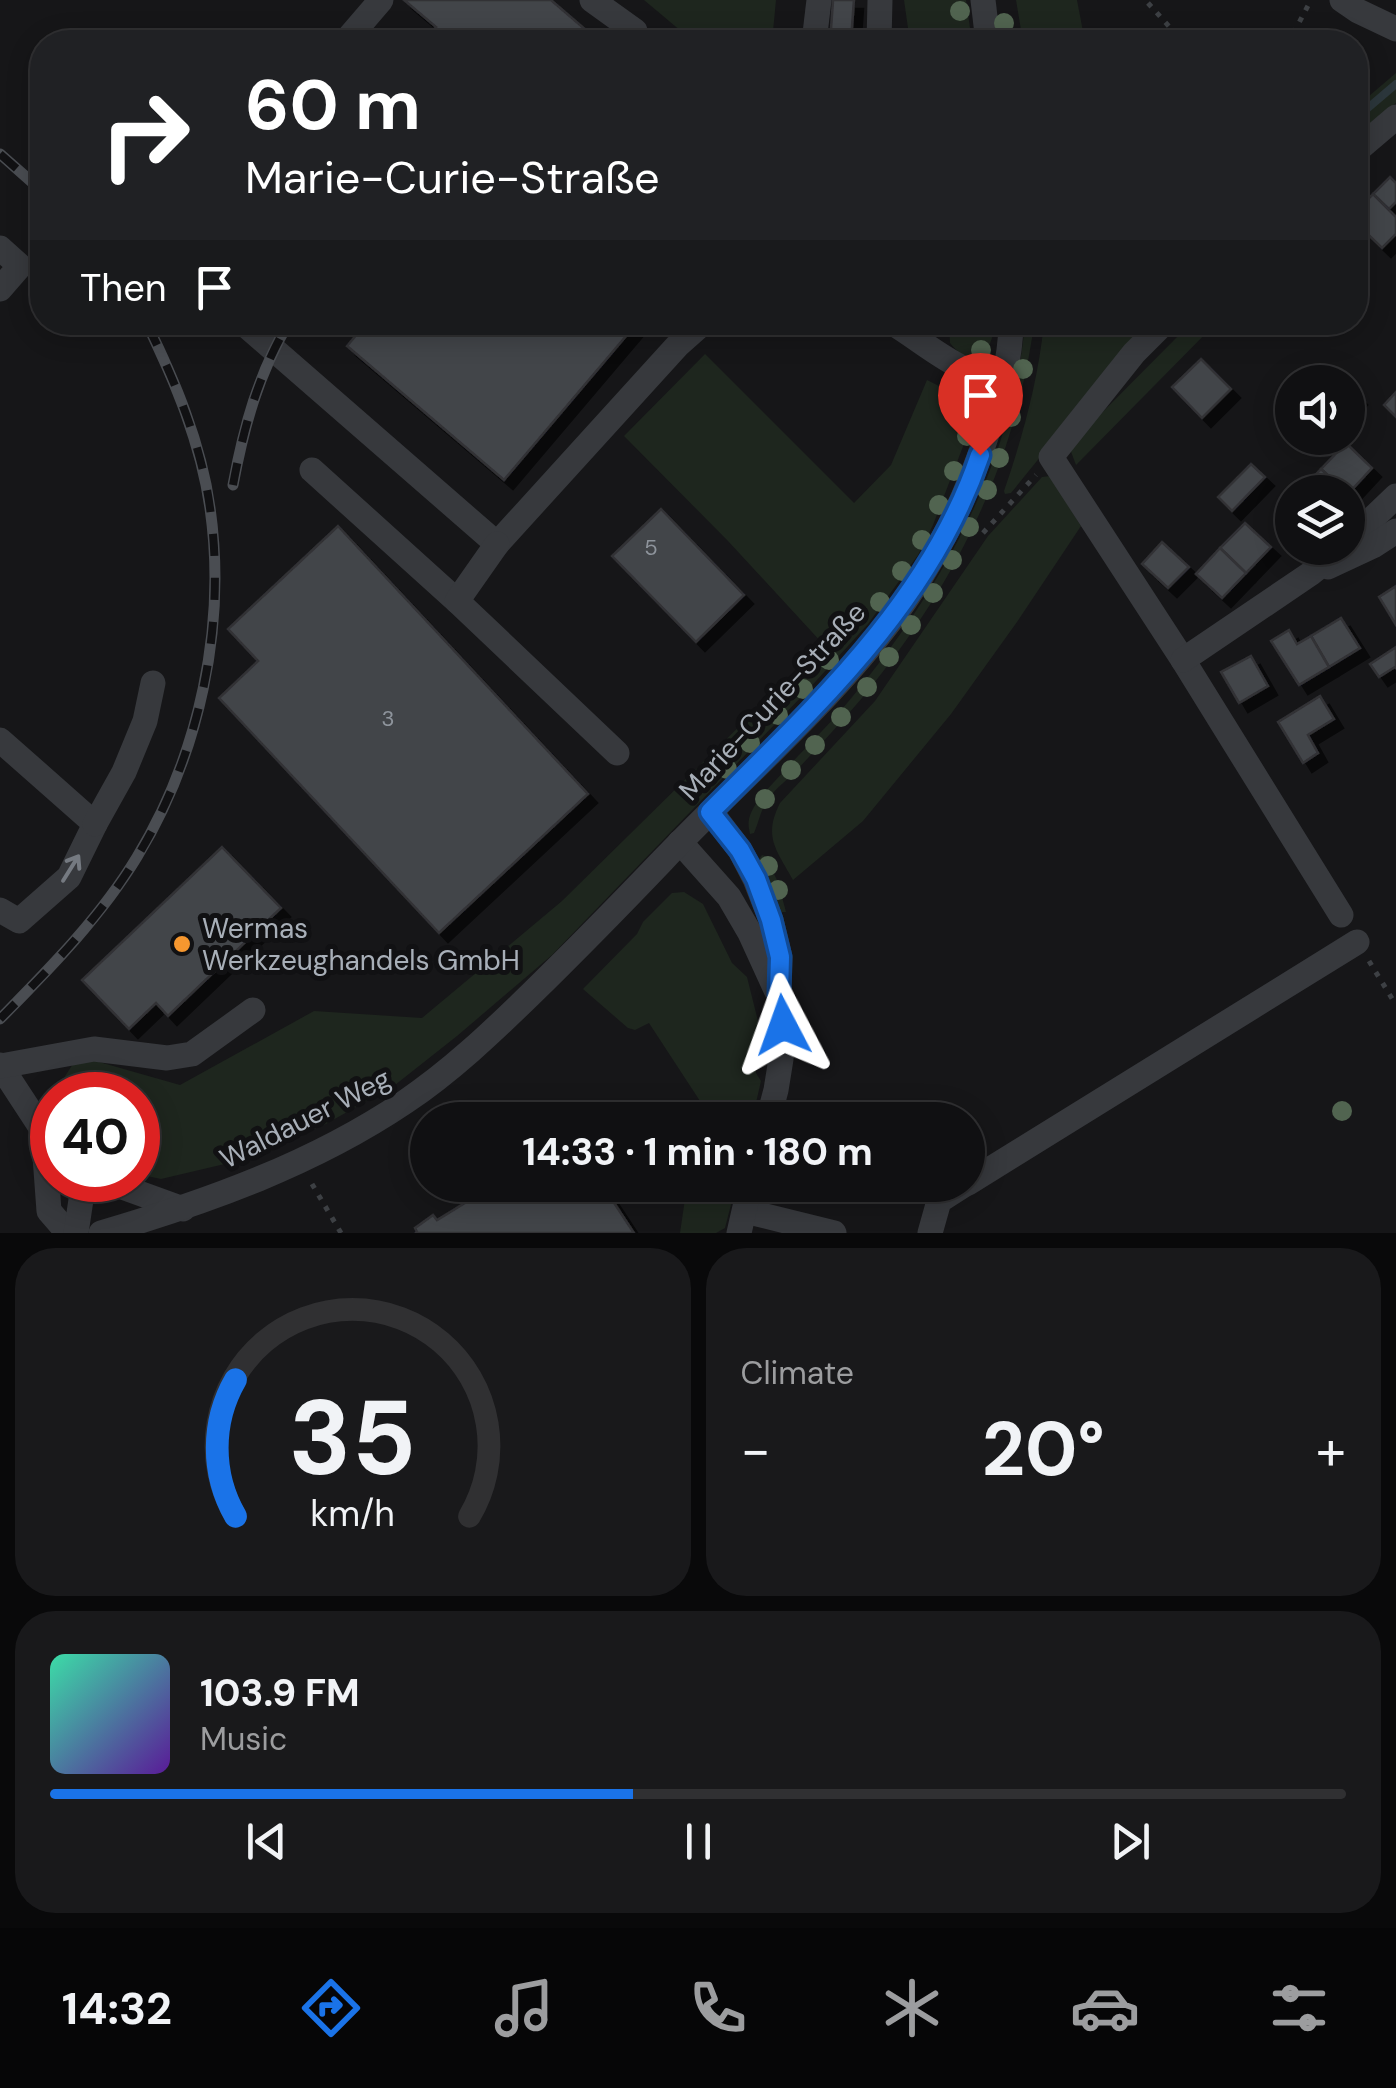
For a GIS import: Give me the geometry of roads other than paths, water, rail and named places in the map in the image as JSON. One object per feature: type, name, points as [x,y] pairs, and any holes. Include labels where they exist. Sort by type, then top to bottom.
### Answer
[{"type":"street","points":[[356,30],[380,0]]},
{"type":"street","points":[[592,0],[634,30]]},
{"type":"street","points":[[815,30],[818,0]]},
{"type":"street","points":[[879,30],[880,0]]},
{"type":"street","points":[[983,0],[987,30]]},
{"type":"street","points":[[1342,0],[1396,29]]},
{"type":"street","points":[[1368,141],[1396,117]]},
{"type":"street","points":[[0,248],[20,266],[0,288]]},
{"type":"street","points":[[257,335],[497,544]]},
{"type":"street","points":[[457,601],[497,544],[689,335]]},
{"type":"street","points":[[911,335],[958,366],[1004,380]]},
{"type":"street","name":"Marie-Curie-Straße","points":[[680,842],[843,677],[910,594],[972,481],[1004,380],[1009,335]]},
{"type":"street","points":[[1152,335],[1051,458],[1183,660],[1340,916]]},
{"type":"street","points":[[312,470],[617,753]]},
{"type":"street","points":[[1365,526],[1396,496]]},
{"type":"street","points":[[1310,574],[1373,546],[1396,531]]},
{"type":"street","points":[[1183,660],[1321,565]]},
{"type":"street","points":[[0,910],[18,921],[69,877],[131,756],[146,721],[153,684]]},
{"type":"street","points":[[0,740],[94,824]]},
{"type":"street","points":[[710,812],[740,850],[756,879],[780,957],[783,1025],[773,1102]]},
{"type":"street","points":[[680,842],[729,897],[779,994]]},
{"type":"street","name":"Waldauer Weg","points":[[102,1233],[184,1209],[298,1161],[405,1102],[475,1049],[680,842]]},
{"type":"street","points":[[985,1172],[1357,942]]},
{"type":"street","points":[[30,1110],[1,1066],[94,1048],[167,1058],[192,1054],[253,1010]]},
{"type":"street","points":[[160,1200],[184,1209]]},
{"type":"street","points":[[50,1202],[50,1210],[72,1233]]},
{"type":"street","points":[[72,1233],[80,1202]]},
{"type":"street","points":[[930,1233],[938,1202]]},
{"type":"street","points":[[745,1210],[834,1233]]},
{"type":"waterway","points":[[1368,108],[1396,84]]},
{"type":"railway","points":[[0,154],[30,180]]},
{"type":"railway","points":[[0,1019],[90,922],[137,857],[177,776],[203,689],[214,598],[210,508],[186,413],[152,335]]},
{"type":"railway","points":[[233,485],[253,401],[282,335]]},
{"type":"place","name":"Wermas Werkzeughandels GmbH","points":[[182,944]]}]
